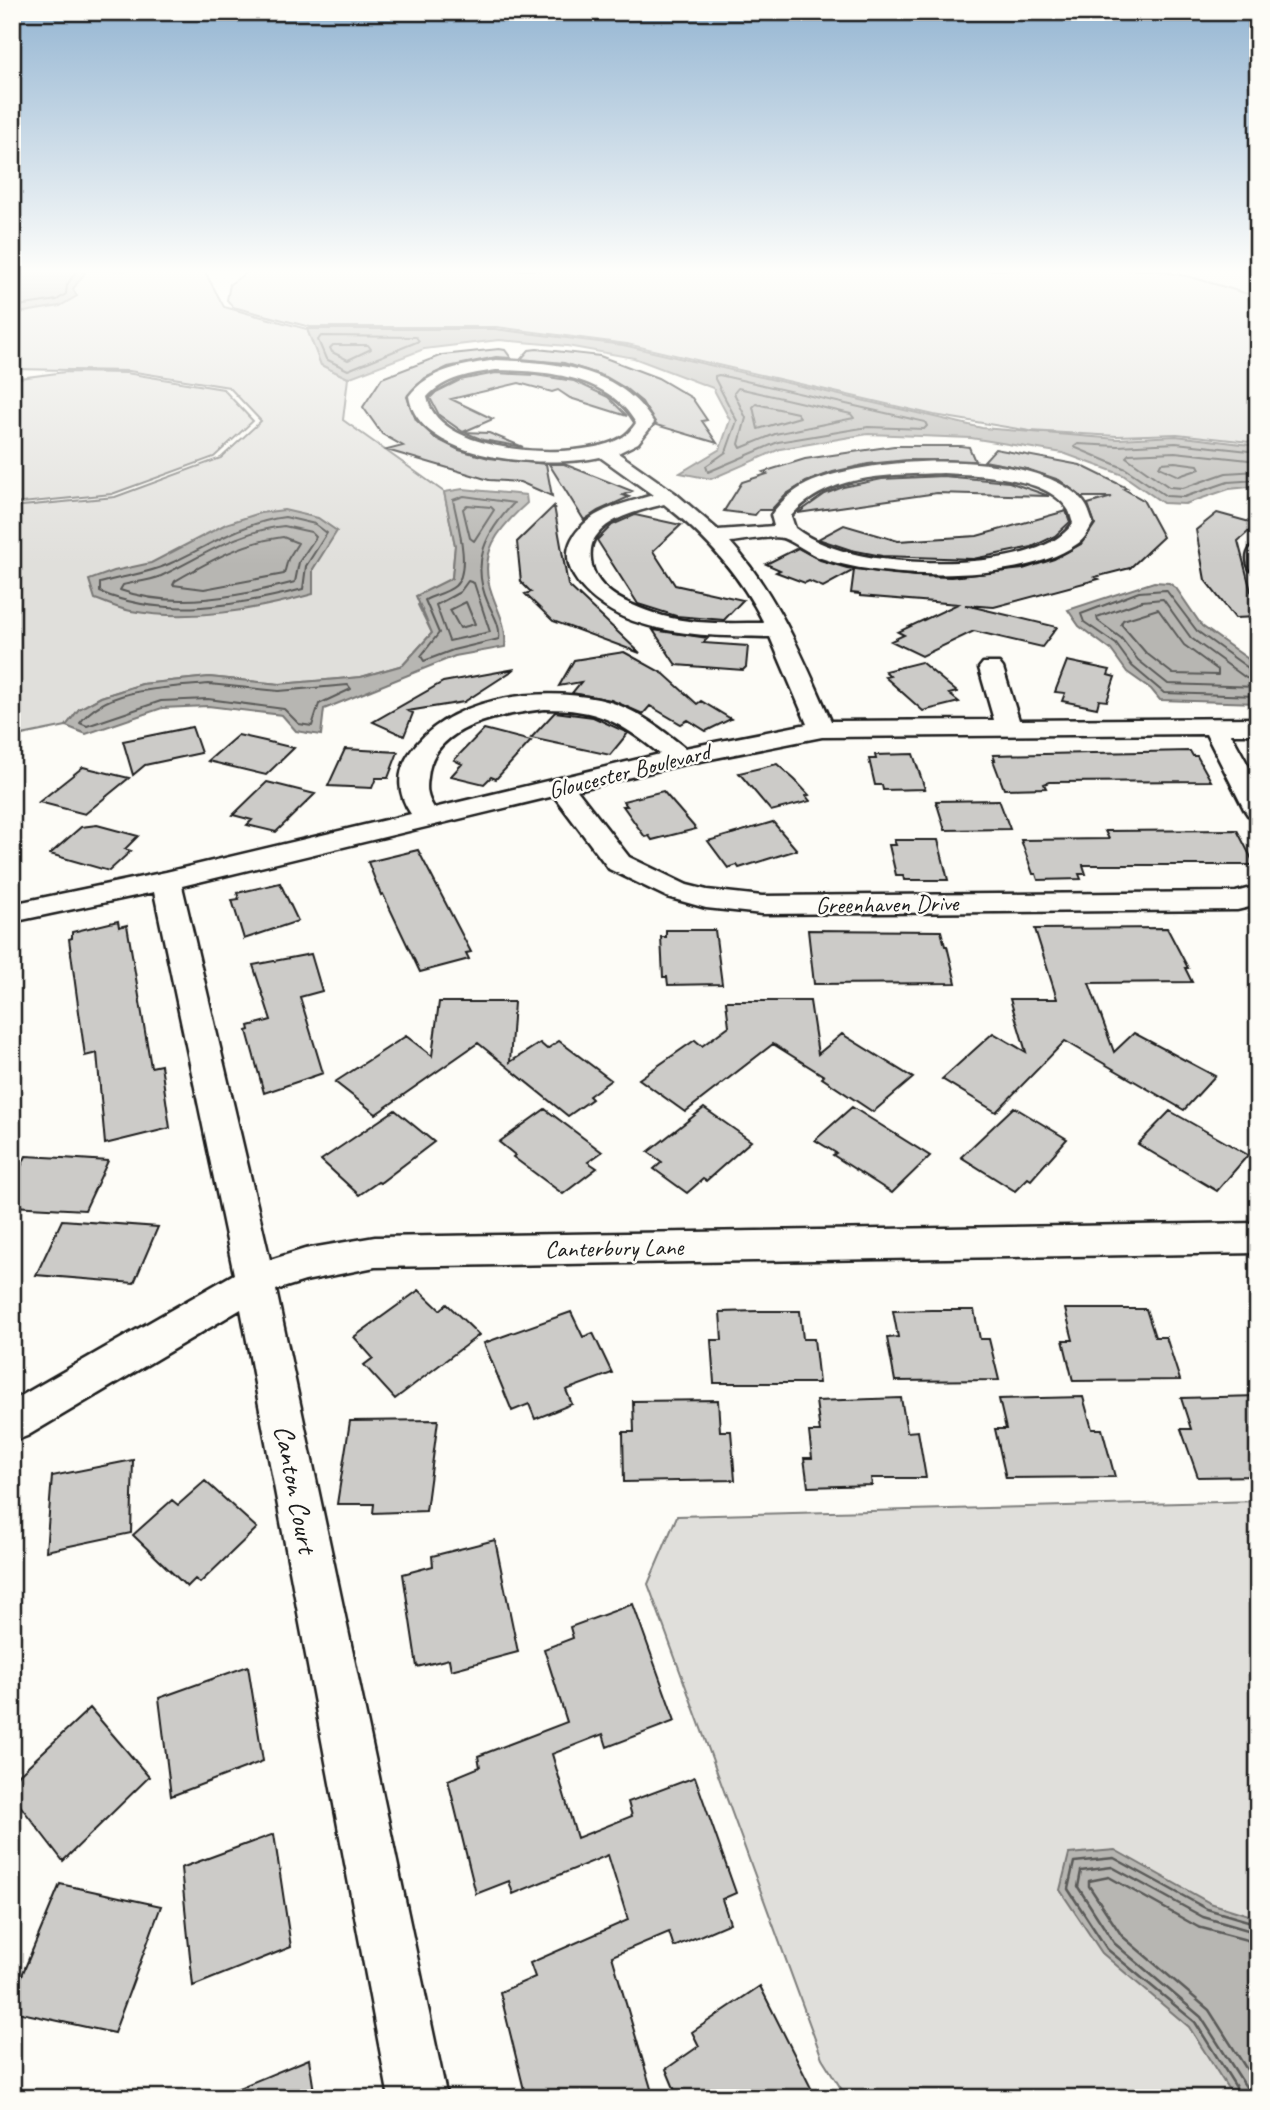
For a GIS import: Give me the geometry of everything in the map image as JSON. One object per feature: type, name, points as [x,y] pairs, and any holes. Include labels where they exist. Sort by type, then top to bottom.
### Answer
[{"type":"street","points":[[478,368],[438,379],[425,386],[418,396],[419,409],[444,433],[491,451],[537,458],[602,450],[627,443],[645,423],[640,411],[617,390],[581,376],[549,368]]},
{"type":"street","points":[[602,450],[668,497],[712,537],[749,578],[779,630],[822,729]]},
{"type":"street","points":[[712,537],[787,531],[814,549],[855,562],[905,567],[947,567],[986,564],[1049,551],[1072,539],[1083,523],[1076,505],[1052,488],[990,470],[943,467],[867,473],[810,488],[790,502],[781,515],[787,531]]},
{"type":"street","points":[[668,497],[632,507],[594,526],[581,541],[579,563],[584,579],[607,601],[670,625],[705,629],[779,630]]},
{"type":"street","points":[[1258,552],[1258,564]]},
{"type":"street","points":[[991,668],[1009,727]]},
{"type":"street","points":[[428,819],[412,793],[413,769],[424,747],[443,731],[461,722],[507,706],[552,701],[596,705],[632,719],[680,757]]},
{"type":"street","points":[[1214,726],[1258,809]]},
{"type":"street","name":"Gloucester Boulevard","points":[[12,913],[166,881],[680,757],[822,729],[1258,726]]},
{"type":"street","name":"Greenhaven Drive","points":[[562,787],[576,810],[619,863],[677,891],[718,901],[762,905],[1237,901],[1258,895]]},
{"type":"street","name":"Canton Court","points":[[166,881],[255,1281],[418,2098]]},
{"type":"street","name":"Canterbury Lane","points":[[12,1423],[255,1281],[305,1265],[375,1252],[1258,1238]]},
{"type":"shaded area","points":[[328,368],[348,378],[343,420],[444,492],[455,545],[452,578],[418,605],[432,633],[403,665],[361,677],[280,684],[209,677],[142,684],[101,697],[79,709],[66,726],[12,737],[12,507],[115,497],[221,458],[261,421],[229,387],[129,371],[12,369]]},
{"type":"shaded area","points":[[733,368],[1258,368],[1258,443],[1177,434],[1117,436],[1030,431],[934,415]]},
{"type":"shaded area","points":[[65,372],[126,373],[223,389],[253,421],[214,457],[112,494],[12,504],[12,379]]},
{"type":"shaded area","points":[[1258,1501],[1258,2098],[847,2098],[822,2058],[648,1584],[677,1516]]},
{"type":"water","points":[[328,368],[373,368],[348,378]]},
{"type":"water","points":[[662,368],[725,368],[982,428],[1118,439],[1176,436],[1258,446],[1258,486],[1229,489],[1185,504],[1163,503],[1123,475],[1063,453],[971,438],[868,434],[780,449],[711,479],[680,473],[720,449],[730,420],[713,388]]},
{"type":"water","points":[[463,489],[526,495],[527,503],[499,532],[489,554],[487,566],[492,594],[504,626],[505,647],[455,656],[324,709],[321,735],[296,731],[282,715],[208,706],[162,708],[86,734],[66,726],[79,709],[101,697],[142,684],[209,677],[280,684],[361,677],[403,665],[432,633],[416,596],[452,578],[455,545],[444,492]]},
{"type":"water","points":[[284,510],[318,518],[337,531],[313,569],[313,594],[269,605],[200,615],[131,611],[95,599],[89,580],[151,563],[226,524],[260,513]]},
{"type":"water","points":[[1154,582],[1169,583],[1176,588],[1202,626],[1258,666],[1258,703],[1160,700],[1151,689],[1127,672],[1111,650],[1079,626],[1068,610]]},
{"type":"water","points":[[1115,1850],[1210,1903],[1258,1918],[1258,2098],[1234,2098],[1189,2027],[1102,1953],[1060,1890],[1069,1854]]},
{"type":"building","points":[[407,368],[445,368],[425,378],[407,397],[416,420],[435,438],[459,450],[489,458],[546,464],[552,496],[520,482],[489,480],[387,450],[403,446],[382,434],[363,407],[382,378]]},
{"type":"building","points":[[580,368],[633,368],[658,378],[692,398],[707,420],[702,421],[717,443],[656,425],[642,402],[606,377]]},
{"type":"building","points":[[496,373],[574,381],[608,397],[627,416],[570,398],[558,390],[552,392],[519,383],[451,399],[493,419],[463,432],[439,415],[430,398],[436,392],[460,380]]},
{"type":"building","points":[[464,432],[489,433],[523,447],[483,440]]},
{"type":"building","points":[[894,446],[969,447],[975,461],[907,460],[868,464],[806,482],[785,495],[771,510],[759,510],[755,515],[724,511],[742,482],[767,474],[763,472],[805,459]]},
{"type":"building","points":[[995,449],[1080,465],[1127,488],[1124,489],[1143,500],[1163,537],[1130,568],[1095,577],[1099,579],[994,607],[965,605],[1057,627],[1042,647],[974,631],[922,656],[891,641],[904,635],[898,632],[958,604],[860,596],[851,593],[854,570],[823,587],[776,572],[780,570],[766,564],[798,548],[820,560],[847,568],[914,576],[951,577],[1023,569],[1054,559],[1081,544],[1095,524],[1088,504],[1112,497],[1082,497],[1059,480],[1027,469],[984,461]]},
{"type":"building","points":[[549,464],[564,464],[632,491],[623,495],[629,497],[584,520]]},
{"type":"building","points":[[943,476],[1009,482],[1049,496],[937,493],[798,513],[825,494],[843,487],[882,479]]},
{"type":"building","points":[[554,506],[568,585],[640,653],[553,621],[525,594],[531,592],[521,582],[517,542]]},
{"type":"building","points":[[1066,511],[1070,522],[1055,536],[1032,547],[973,559],[882,556],[851,550],[818,539],[844,525],[898,541],[977,536]]},
{"type":"building","points":[[1217,513],[1257,524],[1238,541],[1251,591],[1258,599],[1258,617],[1235,618],[1205,580],[1196,530]]},
{"type":"building","points":[[635,515],[681,525],[653,551],[675,585],[743,600],[724,620],[676,616],[638,604],[597,540],[612,525]]},
{"type":"building","points":[[653,630],[708,638],[703,643],[748,646],[746,667],[743,670],[676,665]]},
{"type":"building","points":[[624,652],[664,674],[697,704],[701,701],[731,719],[706,731],[688,720],[681,724],[650,706],[643,714],[611,700],[572,693],[581,682],[559,686],[574,660]]},
{"type":"building","points":[[1067,661],[1110,670],[1108,675],[1115,677],[1107,701],[1099,700],[1097,708],[1062,701],[1065,693],[1055,692]]},
{"type":"building","points":[[921,662],[957,692],[949,694],[959,702],[923,711],[885,677],[890,676],[885,671]]},
{"type":"building","points":[[515,669],[464,702],[408,711],[413,713],[404,736],[373,722],[443,682]]},
{"type":"building","points":[[555,712],[593,717],[628,733],[610,755],[531,738]]},
{"type":"building","points":[[192,727],[201,753],[145,765],[133,775],[123,741]]},
{"type":"building","points":[[484,729],[531,741],[496,779],[491,777],[484,784],[451,776],[462,764],[454,760]]},
{"type":"building","points":[[238,735],[294,748],[266,775],[208,761]]},
{"type":"building","points":[[345,749],[398,752],[388,778],[376,778],[372,788],[328,786]]},
{"type":"building","points":[[1190,751],[1193,756],[1197,756],[1211,781],[1049,782],[1044,784],[1046,788],[1004,789],[993,760],[993,755]]},
{"type":"building","points":[[913,754],[925,789],[883,790],[882,785],[875,785],[869,759],[876,759],[875,755]]},
{"type":"building","points":[[777,764],[809,795],[806,796],[810,801],[771,811],[739,773]]},
{"type":"building","points":[[83,767],[129,778],[85,814],[39,802]]},
{"type":"building","points":[[267,782],[315,794],[276,832],[247,825],[252,820],[233,815]]},
{"type":"building","points":[[663,791],[696,829],[652,840],[649,836],[645,837],[623,806],[627,806],[623,801]]},
{"type":"building","points":[[999,800],[1010,829],[945,830],[936,801]]},
{"type":"building","points":[[773,822],[797,850],[739,868],[737,865],[728,868],[708,841]]},
{"type":"building","points":[[97,825],[138,836],[125,849],[131,851],[109,871],[50,854],[81,827]]},
{"type":"building","points":[[1237,830],[1255,865],[1083,865],[1086,874],[1079,874],[1081,879],[1038,880],[1036,874],[1033,874],[1021,840],[1109,839],[1105,831]]},
{"type":"building","points":[[894,840],[938,840],[948,880],[904,880],[903,875],[896,875],[889,845],[896,845]]},
{"type":"building","points":[[418,850],[471,952],[466,953],[469,959],[420,972],[383,894],[381,895],[368,862]]},
{"type":"building","points":[[280,883],[298,921],[244,939],[232,900],[239,899],[237,893]]},
{"type":"building","points":[[118,921],[119,927],[127,925],[151,1067],[161,1065],[170,1128],[105,1144],[97,1053],[85,1056],[69,939],[72,938],[72,932]]},
{"type":"building","points":[[1167,928],[1188,968],[1185,968],[1192,982],[1089,983],[1114,1052],[1134,1033],[1215,1076],[1184,1110],[1065,1041],[996,1112],[942,1079],[993,1033],[1026,1052],[1010,999],[1057,999],[1035,929]]},
{"type":"building","points":[[666,930],[715,930],[722,984],[668,985],[667,977],[663,977],[661,937],[666,937]]},
{"type":"building","points":[[808,930],[941,931],[956,983],[814,984]]},
{"type":"building","points":[[311,954],[322,991],[300,997],[323,1073],[264,1093],[247,1031],[250,1030],[249,1026],[271,1020],[253,965]]},
{"type":"building","points":[[726,1001],[810,1001],[818,1054],[842,1034],[913,1078],[873,1112],[822,1078],[824,1076],[773,1044],[685,1112],[639,1079],[695,1040],[702,1046],[729,1026]]},
{"type":"building","points":[[439,1002],[514,1002],[510,1062],[540,1043],[547,1049],[559,1041],[611,1080],[589,1096],[592,1099],[568,1116],[478,1043],[376,1114],[335,1082],[406,1036],[432,1056]]},
{"type":"building","points":[[852,1107],[930,1156],[892,1193],[833,1155],[836,1153],[815,1140]]},
{"type":"building","points":[[1014,1107],[1067,1139],[1031,1180],[1028,1178],[1015,1191],[961,1157]]},
{"type":"building","points":[[704,1108],[751,1141],[706,1181],[703,1179],[687,1193],[654,1169],[662,1162],[648,1152]]},
{"type":"building","points":[[545,1109],[602,1152],[588,1162],[597,1168],[563,1194],[513,1157],[515,1155],[499,1142]]},
{"type":"building","points":[[395,1110],[434,1142],[380,1183],[359,1195],[321,1160]]},
{"type":"building","points":[[1170,1111],[1248,1155],[1217,1191],[1138,1144]]},
{"type":"building","points":[[26,1156],[108,1161],[85,1210],[12,1206],[12,1172],[18,1173]]},
{"type":"building","points":[[62,1220],[158,1227],[134,1283],[36,1275]]},
{"type":"building","points":[[419,1290],[440,1310],[447,1304],[479,1335],[395,1399],[364,1365],[373,1358],[354,1337]]},
{"type":"building","points":[[1065,1309],[1146,1309],[1155,1337],[1166,1337],[1180,1380],[1073,1381],[1063,1340],[1073,1340]]},
{"type":"building","points":[[974,1310],[980,1339],[989,1339],[999,1380],[895,1381],[887,1338],[898,1337],[893,1311]]},
{"type":"building","points":[[800,1311],[803,1339],[814,1339],[819,1383],[714,1383],[711,1340],[722,1340],[720,1312]]},
{"type":"building","points":[[571,1312],[583,1337],[593,1333],[612,1373],[566,1390],[572,1404],[535,1419],[529,1404],[512,1411],[484,1343]]},
{"type":"building","points":[[1258,1396],[1258,1476],[1198,1477],[1181,1429],[1191,1429],[1181,1398]]},
{"type":"building","points":[[1083,1397],[1092,1429],[1102,1429],[1115,1477],[1006,1478],[995,1429],[1006,1429],[999,1399]]},
{"type":"building","points":[[901,1398],[907,1432],[918,1431],[926,1478],[871,1478],[872,1485],[808,1487],[804,1458],[812,1458],[809,1432],[820,1432],[816,1401]]},
{"type":"building","points":[[718,1400],[720,1431],[731,1431],[735,1480],[624,1482],[623,1432],[634,1432],[633,1401]]},
{"type":"building","points":[[438,1420],[426,1511],[373,1513],[374,1504],[337,1504],[350,1421]]},
{"type":"building","points":[[133,1460],[131,1533],[46,1551],[52,1476]]},
{"type":"building","points":[[205,1481],[257,1528],[200,1583],[195,1579],[187,1587],[133,1535],[172,1500],[178,1505]]},
{"type":"building","points":[[495,1540],[518,1652],[451,1670],[449,1659],[417,1667],[403,1574],[433,1566],[432,1556]]},
{"type":"building","points":[[633,1604],[675,1721],[607,1747],[603,1734],[552,1754],[577,1838],[632,1816],[628,1802],[695,1777],[736,1893],[722,1899],[730,1923],[674,1947],[669,1932],[612,1956],[652,2092],[641,2098],[526,2098],[500,1992],[535,1977],[530,1963],[628,1920],[608,1855],[513,1894],[509,1881],[476,1894],[448,1780],[480,1767],[478,1756],[567,1722],[544,1649],[573,1638],[570,1627]]},
{"type":"building","points":[[248,1666],[263,1761],[171,1796],[159,1698]]},
{"type":"building","points":[[90,1708],[149,1777],[63,1861],[12,1795],[12,1781]]},
{"type":"building","points":[[274,1834],[291,1947],[193,1986],[181,1868]]},
{"type":"building","points":[[60,1884],[161,1906],[114,2033],[12,2011],[12,1999]]},
{"type":"building","points":[[760,1986],[816,2098],[678,2098],[666,2069],[699,2046],[692,2032]]},
{"type":"building","points":[[309,2059],[315,2098],[217,2098],[217,2097]]}]
